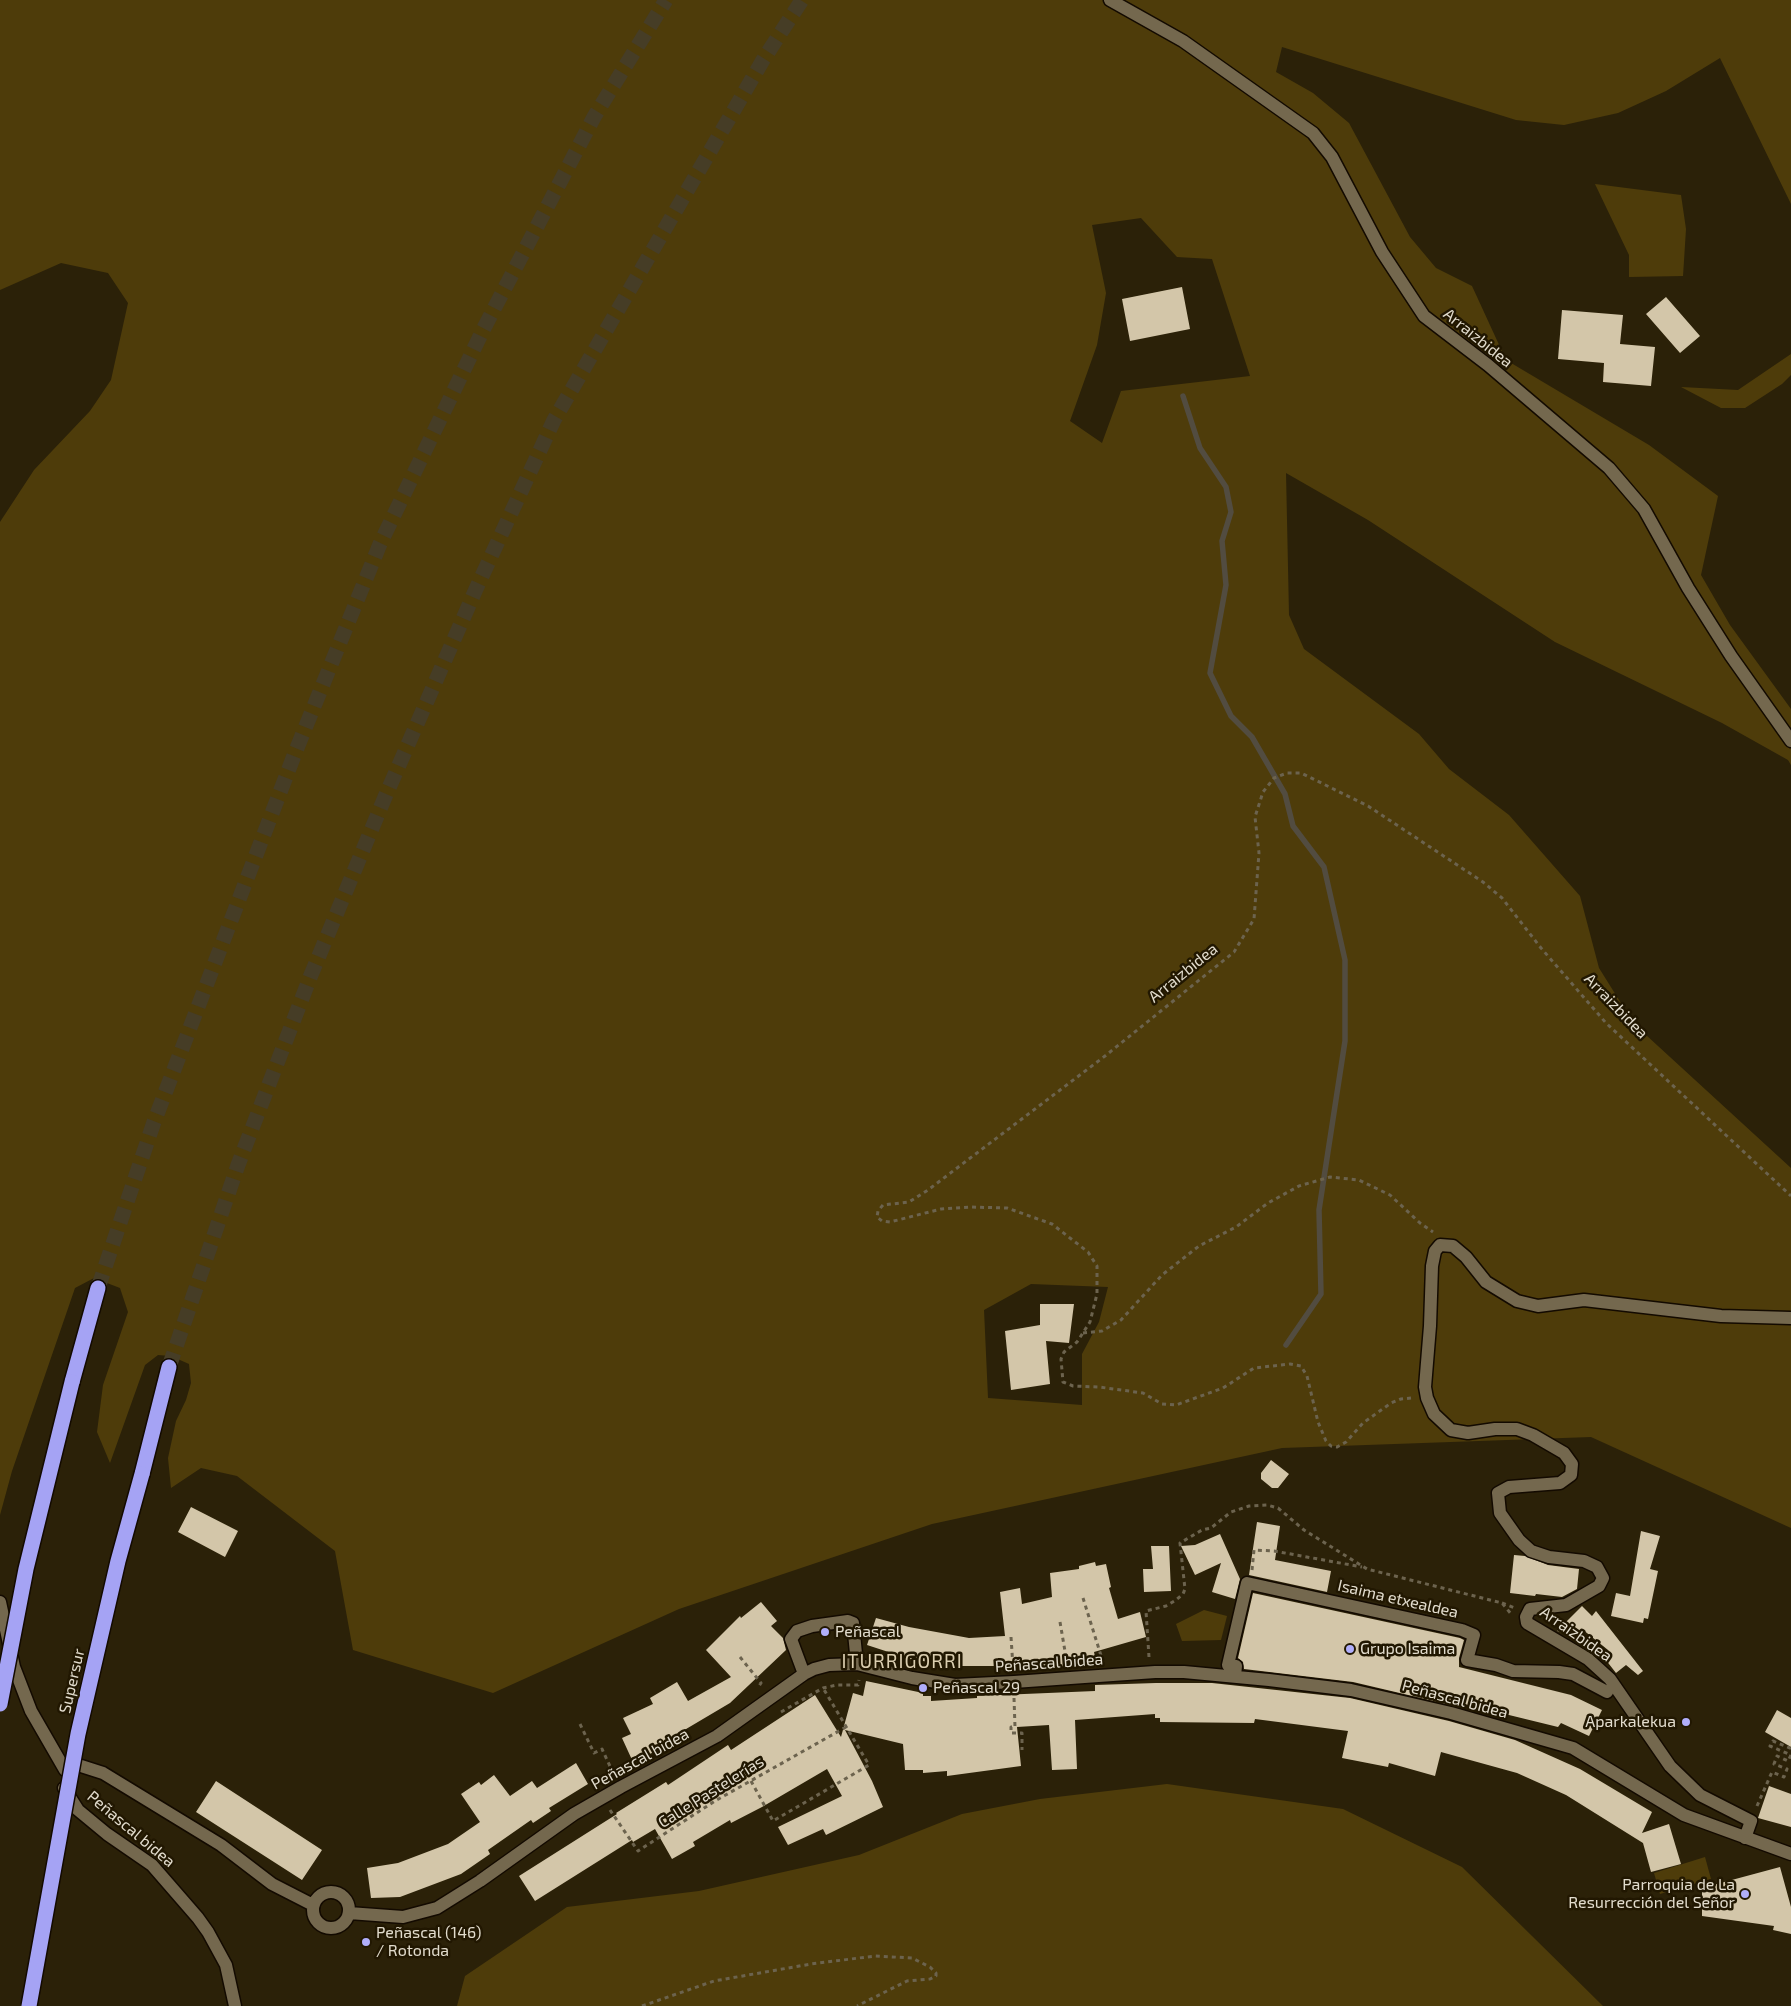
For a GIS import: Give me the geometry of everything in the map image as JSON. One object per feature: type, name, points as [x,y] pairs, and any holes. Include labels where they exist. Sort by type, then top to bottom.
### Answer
[{"type":"highway","points":[[0,1704],[26,1569],[72,1382],[98,1288]]},
{"type":"highway","name":"Supersur","points":[[28,2006],[78,1734],[118,1561],[169,1367]]},
{"type":"street","name":"Arraizbidea","points":[[1110,0],[1183,41],[1312,133],[1332,157],[1382,252],[1424,316],[1488,365],[1609,468],[1644,509],[1702,610],[1731,656],[1791,741]]},
{"type":"street","points":[[1426,1398],[1424,1387],[1430,1326],[1432,1266],[1435,1251],[1440,1246],[1453,1246],[1466,1257],[1486,1282],[1517,1301],[1538,1306],[1584,1300],[1721,1316],[1791,1318]]},
{"type":"street","name":"Arraizbidea","points":[[1426,1398],[1434,1414],[1451,1430],[1468,1433],[1495,1429],[1517,1429],[1533,1435],[1564,1452],[1572,1464],[1571,1475],[1560,1482],[1509,1486],[1498,1493],[1500,1513],[1519,1540],[1532,1551],[1549,1557],[1584,1561],[1597,1567],[1603,1578],[1599,1586],[1566,1605],[1530,1609],[1526,1617],[1527,1623],[1588,1659],[1610,1679],[1670,1766],[1700,1795],[1751,1820]]},
{"type":"street","name":"Isaima etxealdea","points":[[1235,1676],[1236,1666],[1228,1665],[1247,1582],[1462,1630],[1474,1635],[1467,1660],[1496,1665],[1514,1671],[1573,1674],[1607,1692]]},
{"type":"street","points":[[0,1602],[17,1677],[31,1711],[65,1770]]},
{"type":"street","points":[[804,1674],[791,1639],[792,1635],[797,1631],[812,1626],[848,1621],[853,1623],[857,1664]]},
{"type":"street","name":"Peñascal bidea","points":[[349,1913],[403,1917],[437,1908],[480,1881],[574,1814],[621,1786],[717,1736],[804,1674],[829,1665],[857,1664],[912,1678],[955,1685],[1155,1672],[1184,1672],[1351,1690],[1404,1701],[1573,1748],[1684,1815],[1791,1854]]},
{"type":"street","name":"Peñascal bidea","points":[[235,2006],[226,1964],[208,1932],[182,1898],[152,1865],[78,1810],[62,1786],[65,1770],[78,1765],[103,1773],[221,1845],[272,1884],[313,1905]]},
{"type":"street","points":[[1745,1838],[1751,1820]]},
{"type":"street","points":[[331,1892],[338,1893],[347,1901],[349,1913],[347,1918],[338,1926],[327,1928],[317,1922],[312,1911],[313,1905],[320,1895],[331,1892]]},
{"type":"path","name":"Arraizbidea","points":[[1426,1398],[1401,1399],[1391,1403],[1363,1423],[1346,1442],[1337,1447],[1331,1446],[1326,1441],[1318,1422],[1307,1376],[1301,1366],[1290,1364],[1254,1368],[1223,1388],[1176,1405],[1162,1404],[1143,1393],[1099,1387],[1073,1386],[1063,1382],[1061,1359],[1064,1352],[1077,1342],[1090,1322],[1097,1294],[1097,1266],[1088,1252],[1052,1224],[1007,1208],[970,1207],[941,1209],[890,1222],[882,1221],[878,1217],[878,1211],[883,1205],[909,1202],[928,1190],[1105,1056],[1234,952],[1254,919],[1258,853],[1255,817],[1263,792],[1274,778],[1287,773],[1301,773],[1368,806],[1468,872],[1502,898],[1541,948],[1606,1023],[1791,1196]]},
{"type":"path","points":[[1083,1333],[1102,1332],[1121,1320],[1162,1275],[1199,1246],[1236,1227],[1268,1203],[1299,1186],[1330,1177],[1358,1180],[1390,1195],[1420,1224],[1453,1246]]},
{"type":"path","name":"Isaima etxealdea","points":[[1149,1657],[1146,1611],[1166,1606],[1183,1594],[1185,1589],[1180,1543],[1202,1530],[1211,1528],[1231,1512],[1249,1506],[1267,1505],[1278,1508],[1304,1530],[1365,1568],[1502,1602],[1515,1621]]},
{"type":"path","points":[[1254,1550],[1274,1551],[1365,1568]]},
{"type":"path","points":[[1083,1598],[1101,1654]]},
{"type":"path","points":[[1060,1622],[1066,1660]]},
{"type":"path","points":[[1011,1637],[1012,1665]]},
{"type":"path","points":[[740,1657],[761,1683]]},
{"type":"path","points":[[1014,1682],[1015,1727],[1010,1727],[1010,1733],[1022,1733],[1022,1750]]},
{"type":"path","points":[[751,1781],[772,1821],[869,1764],[823,1688],[837,1684],[858,1685]]},
{"type":"path","points":[[580,1724],[594,1753],[602,1749],[614,1775]]},
{"type":"path","name":"Calle Pastelerías","points":[[607,1806],[638,1851],[700,1810],[846,1727]]},
{"type":"path","points":[[1751,1820],[1772,1772],[1784,1777],[1787,1769],[1774,1764],[1777,1756],[1788,1761],[1791,1755],[1770,1746],[1773,1740],[1790,1748],[1791,1746]]},
{"type":"path","points":[[642,2006],[714,1981],[811,1964],[875,1956],[912,1958],[930,1967],[936,1974],[936,1976],[930,1979],[907,1981],[857,2006]]},
{"type":"shaded area","points":[[0,0],[1791,0],[1791,204],[1720,58],[1666,91],[1618,113],[1564,125],[1516,120],[1282,47],[1276,72],[1313,93],[1349,123],[1410,237],[1436,268],[1472,286],[1506,360],[1649,445],[1718,496],[1701,575],[1730,625],[1791,709],[1791,765],[1788,760],[1722,723],[1555,642],[1368,520],[1286,473],[1289,615],[1304,649],[1419,734],[1449,769],[1509,815],[1580,896],[1599,968],[1634,1024],[1791,1168],[1791,1528],[1591,1437],[1282,1448],[932,1524],[679,1609],[493,1693],[353,1650],[335,1551],[237,1476],[201,1468],[171,1488],[168,1458],[176,1421],[186,1400],[191,1383],[189,1364],[171,1356],[158,1355],[145,1365],[110,1463],[97,1432],[103,1385],[128,1312],[120,1288],[94,1278],[75,1288],[12,1471],[0,1515],[0,522],[34,470],[90,411],[111,380],[128,303],[108,273],[61,263],[0,290]],"holes":[[[1141,218],[1177,257],[1212,259],[1250,376],[1121,391],[1102,443],[1070,421],[1097,345],[1106,293],[1092,225]],[[1031,1284],[1108,1287],[1099,1322],[1082,1354],[1082,1405],[988,1398],[984,1310]]]},
{"type":"shaded area","points":[[1595,184],[1681,195],[1686,229],[1683,276],[1629,277],[1629,255]]},
{"type":"shaded area","points":[[1791,354],[1791,375],[1782,384],[1745,408],[1721,408],[1681,387],[1738,390]]},
{"type":"shaded area","points":[[1204,1610],[1227,1616],[1221,1640],[1182,1641],[1176,1624]]},
{"type":"shaded area","points":[[1167,1784],[1343,1809],[1462,1867],[1603,2006],[457,2006],[465,1976],[567,1907],[699,1891],[859,1855],[962,1814],[1040,1799]]},
{"type":"shaded area","points":[[1705,1857],[1711,1879],[1660,1894],[1654,1873]]},
{"type":"building","points":[[1182,287],[1190,329],[1130,341],[1122,299]]},
{"type":"building","points":[[1666,297],[1700,336],[1680,353],[1646,314]]},
{"type":"building","points":[[1562,310],[1623,315],[1620,344],[1655,347],[1651,386],[1603,382],[1604,363],[1558,359]]},
{"type":"building","points":[[1040,1304],[1074,1304],[1069,1343],[1046,1341],[1050,1384],[1011,1390],[1005,1331],[1040,1325]]},
{"type":"building","points":[[1271,1460],[1289,1474],[1278,1488],[1272,1488],[1261,1479],[1261,1473]]},
{"type":"building","points":[[191,1507],[238,1531],[225,1557],[178,1532]]},
{"type":"building","points":[[1257,1522],[1280,1526],[1275,1560],[1331,1571],[1327,1592],[1249,1575]]},
{"type":"building","points":[[1641,1531],[1660,1536],[1650,1569],[1658,1571],[1648,1619],[1644,1618],[1643,1623],[1611,1616],[1616,1593],[1630,1596]]},
{"type":"building","points":[[1220,1534],[1240,1579],[1235,1599],[1212,1592],[1221,1563],[1195,1575],[1181,1546],[1195,1545]]},
{"type":"building","points":[[1151,1546],[1169,1546],[1171,1591],[1144,1592],[1143,1569],[1153,1569]]},
{"type":"building","points":[[1514,1555],[1525,1556],[1548,1565],[1579,1569],[1577,1589],[1562,1597],[1510,1593]]},
{"type":"building","points":[[1095,1562],[1096,1566],[1106,1564],[1111,1587],[1109,1588],[1118,1619],[1140,1612],[1146,1637],[1094,1652],[1097,1667],[1042,1666],[1041,1661],[1003,1666],[955,1666],[910,1659],[867,1645],[876,1618],[909,1627],[969,1638],[1005,1636],[1000,1592],[1020,1588],[1022,1604],[1052,1597],[1050,1573],[1079,1569],[1079,1566]]},
{"type":"building","name":"Grupo Isaima","points":[[1253,1593],[1460,1638],[1464,1640],[1459,1658],[1459,1667],[1571,1695],[1602,1710],[1589,1736],[1561,1723],[1558,1727],[1460,1703],[1459,1707],[1353,1682],[1244,1669],[1243,1662],[1238,1658]]},
{"type":"building","points":[[761,1602],[777,1621],[771,1626],[783,1638],[786,1650],[730,1703],[654,1748],[656,1751],[633,1762],[622,1738],[631,1734],[623,1718],[653,1704],[650,1698],[677,1682],[688,1701],[731,1677],[706,1650],[740,1616],[741,1618]]},
{"type":"building","points":[[1582,1606],[1592,1616],[1596,1611],[1643,1671],[1638,1675],[1626,1665],[1616,1673],[1602,1655],[1608,1650],[1582,1629],[1574,1636],[1557,1631]]},
{"type":"building","points":[[866,1681],[923,1693],[923,1696],[931,1696],[931,1701],[977,1698],[977,1696],[1095,1691],[1095,1685],[1156,1683],[1212,1683],[1350,1698],[1449,1721],[1515,1740],[1580,1769],[1652,1812],[1642,1833],[1669,1824],[1681,1864],[1651,1872],[1643,1843],[1566,1795],[1517,1773],[1441,1752],[1435,1776],[1389,1763],[1388,1767],[1342,1758],[1348,1731],[1255,1719],[1254,1723],[1160,1722],[1160,1718],[1155,1718],[1155,1714],[1075,1720],[1077,1769],[1052,1770],[1049,1725],[1017,1727],[1021,1766],[947,1776],[947,1771],[923,1773],[923,1770],[905,1770],[903,1744],[845,1730],[872,1781],[883,1807],[826,1835],[823,1829],[788,1845],[778,1827],[842,1796],[827,1769],[762,1807],[731,1823],[730,1820],[693,1842],[695,1846],[672,1859],[655,1829],[633,1842],[632,1840],[535,1901],[519,1876],[666,1782],[668,1785],[728,1745],[731,1750],[815,1695],[841,1737],[853,1693],[863,1696]]},
{"type":"building","points":[[1777,1710],[1791,1718],[1791,1747],[1765,1732]]},
{"type":"building","points":[[576,1763],[588,1784],[549,1808],[551,1811],[533,1823],[531,1820],[488,1850],[490,1854],[461,1874],[400,1897],[371,1898],[367,1868],[398,1863],[448,1844],[480,1822],[461,1794],[479,1782],[481,1785],[494,1775],[510,1796],[532,1781],[537,1788]]},
{"type":"building","points":[[216,1781],[322,1850],[302,1880],[196,1812]]},
{"type":"building","points":[[1769,1786],[1791,1794],[1791,1827],[1758,1818]]},
{"type":"building","name":"Parroquia de La Resurrección del Señor","points":[[1780,1867],[1791,1907],[1791,1934],[1773,1930],[1774,1926],[1702,1916],[1702,1888]]},
{"type":"waterway","points":[[1183,396],[1200,448],[1226,487],[1231,512],[1222,541],[1226,585],[1210,673],[1231,716],[1252,737],[1285,794],[1293,826],[1324,867],[1345,960],[1345,1041],[1319,1210],[1321,1294],[1286,1345]]},
{"type":"tunnel","points":[[98,1288],[154,1122],[295,753],[380,544],[483,330],[594,117],[666,0]]},
{"type":"tunnel","points":[[169,1367],[238,1165],[311,975],[385,797],[476,589],[554,420],[763,60],[802,0]]},
{"type":"place","name":"Peñascal","points":[[825,1632]]},
{"type":"place","name":"Grupo Isaima","points":[[1350,1649]]},
{"type":"place","name":"Peñascal 29","points":[[923,1688]]},
{"type":"place","name":"Aparkalekua","points":[[1686,1722]]},
{"type":"place","name":"Parroquia de La Resurrección del Señor","points":[[1745,1894]]},
{"type":"place","name":"Peñascal (146) / Rotonda","points":[[366,1942]]},
{"type":"district","name":"ITURRIGORRI","points":[[902,1662]]}]
